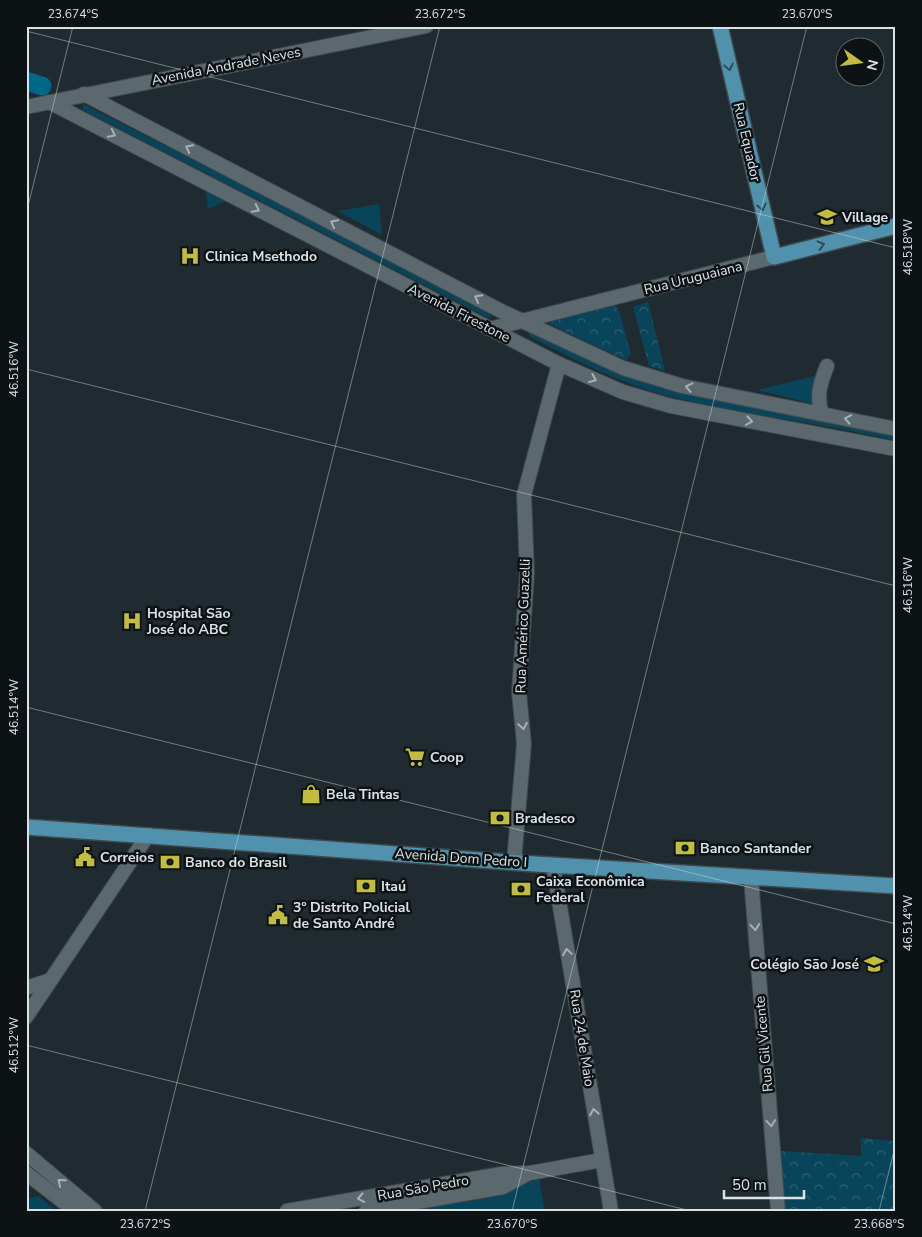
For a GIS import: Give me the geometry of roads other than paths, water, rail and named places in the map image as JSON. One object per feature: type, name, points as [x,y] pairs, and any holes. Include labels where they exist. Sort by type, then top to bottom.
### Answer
[{"type":"main road","name":"Rua Equador","points":[[720,26],[774,257]]},
{"type":"main road","name":"Rua Uruguaiana","points":[[774,257],[896,226]]},
{"type":"main road","name":"Avenida Dom Pedro I","points":[[26,827],[553,865],[896,886]]},
{"type":"street","name":"Avenida Andrade Neves","points":[[26,107],[419,27]]},
{"type":"street","name":"Avenida Firestone","points":[[84,94],[521,321],[591,355],[641,374],[722,395],[896,428]]},
{"type":"street","name":"Avenida Firestone","points":[[49,102],[490,329],[560,364],[623,392],[671,406],[896,449]]},
{"type":"street","name":"Rua Uruguaiana","points":[[490,329],[774,257]]},
{"type":"street","name":"Rua Américo Guazelli","points":[[514,862],[524,744],[519,692],[527,573],[524,495],[560,364]]},
{"type":"street","points":[[822,414],[818,393],[827,366]]},
{"type":"street","points":[[26,1017],[148,836]]},
{"type":"street","name":"Rua 24 de Maio","points":[[553,865],[610,1211]]},
{"type":"street","name":"Rua Gil Vicente","points":[[750,878],[778,1211]]},
{"type":"street","points":[[26,988],[51,980]]},
{"type":"street","points":[[26,1153],[95,1211]]},
{"type":"street","name":"Rua São Pedro","points":[[287,1211],[502,1174],[530,1173],[602,1160]]},
{"type":"street","points":[[26,1173],[75,1211]]},
{"type":"street","name":"Rua São Pedro","points":[[366,1211],[503,1187],[530,1173]]},
{"type":"waterway","points":[[26,81],[42,86]]},
{"type":"place","name":"Village","points":[[827,217]]},
{"type":"place","name":"Clinica Msethodo","points":[[190,256]]},
{"type":"place","name":"Hospital São José do ABC","points":[[132,621]]},
{"type":"place","name":"Coop","points":[[415,757]]},
{"type":"place","name":"Bela Tintas","points":[[311,794]]},
{"type":"place","name":"Bradesco","points":[[500,818]]},
{"type":"place","name":"Banco Santander","points":[[685,848]]},
{"type":"place","name":"Correios","points":[[85,857]]},
{"type":"place","name":"Banco do Brasil","points":[[170,862]]},
{"type":"place","name":"Itaú","points":[[366,886]]},
{"type":"place","name":"Caixa Econômica Federal","points":[[521,889]]},
{"type":"place","name":"3º Distrito Policial de Santo André","points":[[278,915]]},
{"type":"place","name":"Colégio São José","points":[[874,964]]}]
